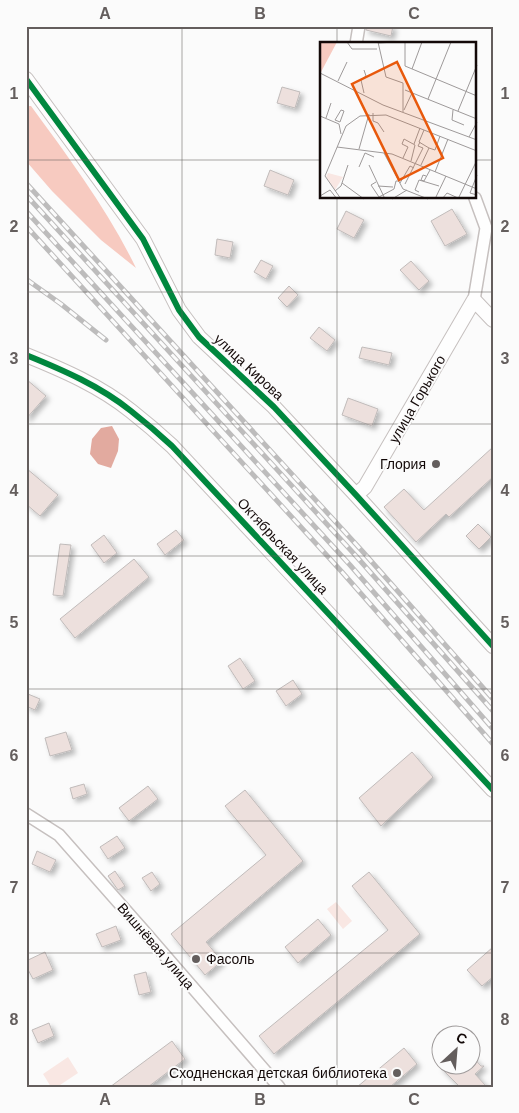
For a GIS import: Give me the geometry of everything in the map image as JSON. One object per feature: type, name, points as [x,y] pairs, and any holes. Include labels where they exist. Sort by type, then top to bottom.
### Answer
[{"type":"street","points":[[356,42],[358,26]]},
{"type":"street","name":"улица Кирова","points":[[26,79],[143,239],[178,310],[199,337],[274,407],[493,646]]},
{"type":"street","name":"улица Горького","points":[[356,496],[365,487],[474,300],[486,228],[475,199]]},
{"type":"street","points":[[474,300],[493,320]]},
{"type":"street","name":"Октябрьская улица","points":[[26,355],[92,385],[130,410],[172,446],[493,790]]},
{"type":"street","name":"Вишнёвая улица","points":[[26,814],[59,835],[279,1087]]},
{"type":"shaded area","points":[[26,106],[31,106],[60,145],[113,226],[136,268],[101,240],[52,191],[26,161]]},
{"type":"shaded area","points":[[112,426],[119,439],[118,451],[111,468],[98,464],[90,454],[92,439],[101,428]]},
{"type":"shaded area","points":[[336,902],[352,921],[343,929],[327,909]]},
{"type":"shaded area","points":[[68,1057],[78,1073],[57,1087],[51,1087],[43,1074]]},
{"type":"building","points":[[366,26],[393,26],[391,36],[366,30]]},
{"type":"building","points":[[282,87],[300,92],[295,108],[277,103]]},
{"type":"building","points":[[270,170],[294,180],[288,195],[264,186]]},
{"type":"building","points":[[452,209],[467,234],[445,246],[431,221]]},
{"type":"building","points":[[346,211],[364,220],[354,238],[337,229]]},
{"type":"building","points":[[217,239],[233,242],[230,258],[215,255]]},
{"type":"building","points":[[261,260],[273,266],[266,279],[254,272]]},
{"type":"building","points":[[411,261],[429,281],[419,290],[400,270]]},
{"type":"building","points":[[289,286],[298,295],[287,307],[278,298]]},
{"type":"building","points":[[319,327],[335,340],[327,351],[310,338]]},
{"type":"building","points":[[362,347],[392,353],[389,365],[359,358]]},
{"type":"building","points":[[26,379],[46,396],[26,419]]},
{"type":"building","points":[[348,398],[378,409],[372,426],[342,415]]},
{"type":"building","points":[[493,447],[493,477],[449,517],[446,514],[416,542],[384,507],[404,489],[424,510]]},
{"type":"building","points":[[26,468],[58,495],[40,516],[26,504]]},
{"type":"building","points":[[478,524],[491,537],[479,549],[466,536]]},
{"type":"building","points":[[176,530],[184,540],[165,555],[157,544]]},
{"type":"building","points":[[104,535],[117,553],[104,563],[91,545]]},
{"type":"building","points":[[60,544],[71,545],[63,596],[53,595]]},
{"type":"building","points":[[134,559],[149,577],[75,638],[60,619]]},
{"type":"building","points":[[240,658],[255,681],[243,689],[228,666]]},
{"type":"building","points":[[293,680],[302,694],[286,706],[276,691]]},
{"type":"building","points":[[28,694],[40,699],[35,710],[26,706]]},
{"type":"building","points":[[66,732],[72,750],[50,756],[45,738]]},
{"type":"building","points":[[412,752],[433,777],[381,826],[359,798]]},
{"type":"building","points":[[84,784],[87,794],[73,799],[70,788]]},
{"type":"building","points":[[148,786],[158,799],[129,821],[119,808]]},
{"type":"building","points":[[245,790],[303,861],[206,942],[222,961],[205,975],[171,934],[266,855],[225,806]]},
{"type":"building","points":[[117,836],[125,848],[108,859],[100,847]]},
{"type":"building","points":[[37,851],[56,860],[50,872],[32,864]]},
{"type":"building","points":[[115,871],[125,886],[118,890],[108,876]]},
{"type":"building","points":[[152,872],[160,884],[151,891],[142,878]]},
{"type":"building","points":[[369,872],[420,934],[274,1054],[259,1036],[388,930],[352,886]]},
{"type":"building","points":[[318,919],[331,935],[298,963],[285,947]]},
{"type":"building","points":[[116,926],[121,940],[102,947],[96,934]]},
{"type":"building","points":[[493,947],[493,977],[482,986],[467,970]]},
{"type":"building","points":[[45,952],[53,970],[33,979],[26,966],[26,961]]},
{"type":"building","points":[[146,972],[151,992],[139,995],[134,975]]},
{"type":"building","points":[[49,1023],[54,1036],[38,1043],[32,1030]]},
{"type":"building","points":[[172,1041],[185,1059],[148,1087],[110,1087]]},
{"type":"building","points":[[404,1048],[417,1064],[390,1087],[357,1087]]},
{"type":"building","points":[[449,1076],[477,1076],[487,1087],[460,1087]]},
{"type":"railway","points":[[26,183],[364,553],[493,699]]},
{"type":"railway","points":[[26,195],[356,556],[493,711]]},
{"type":"railway","points":[[26,211],[350,565],[493,729]]},
{"type":"railway","points":[[26,226],[342,572],[493,744]]},
{"type":"railway","points":[[26,279],[106,340]]},
{"type":"cycle path","points":[[26,79],[143,239],[179,310],[199,337],[274,407],[493,646]]},
{"type":"cycle path","points":[[26,355],[67,373],[107,394],[136,415],[172,446],[493,790]]},
{"type":"place","name":"Глория","points":[[436,464]]},
{"type":"place","name":"Фасоль","points":[[196,959]]},
{"type":"place","name":"Сходненская детская библиотека","points":[[397,1073]]}]
